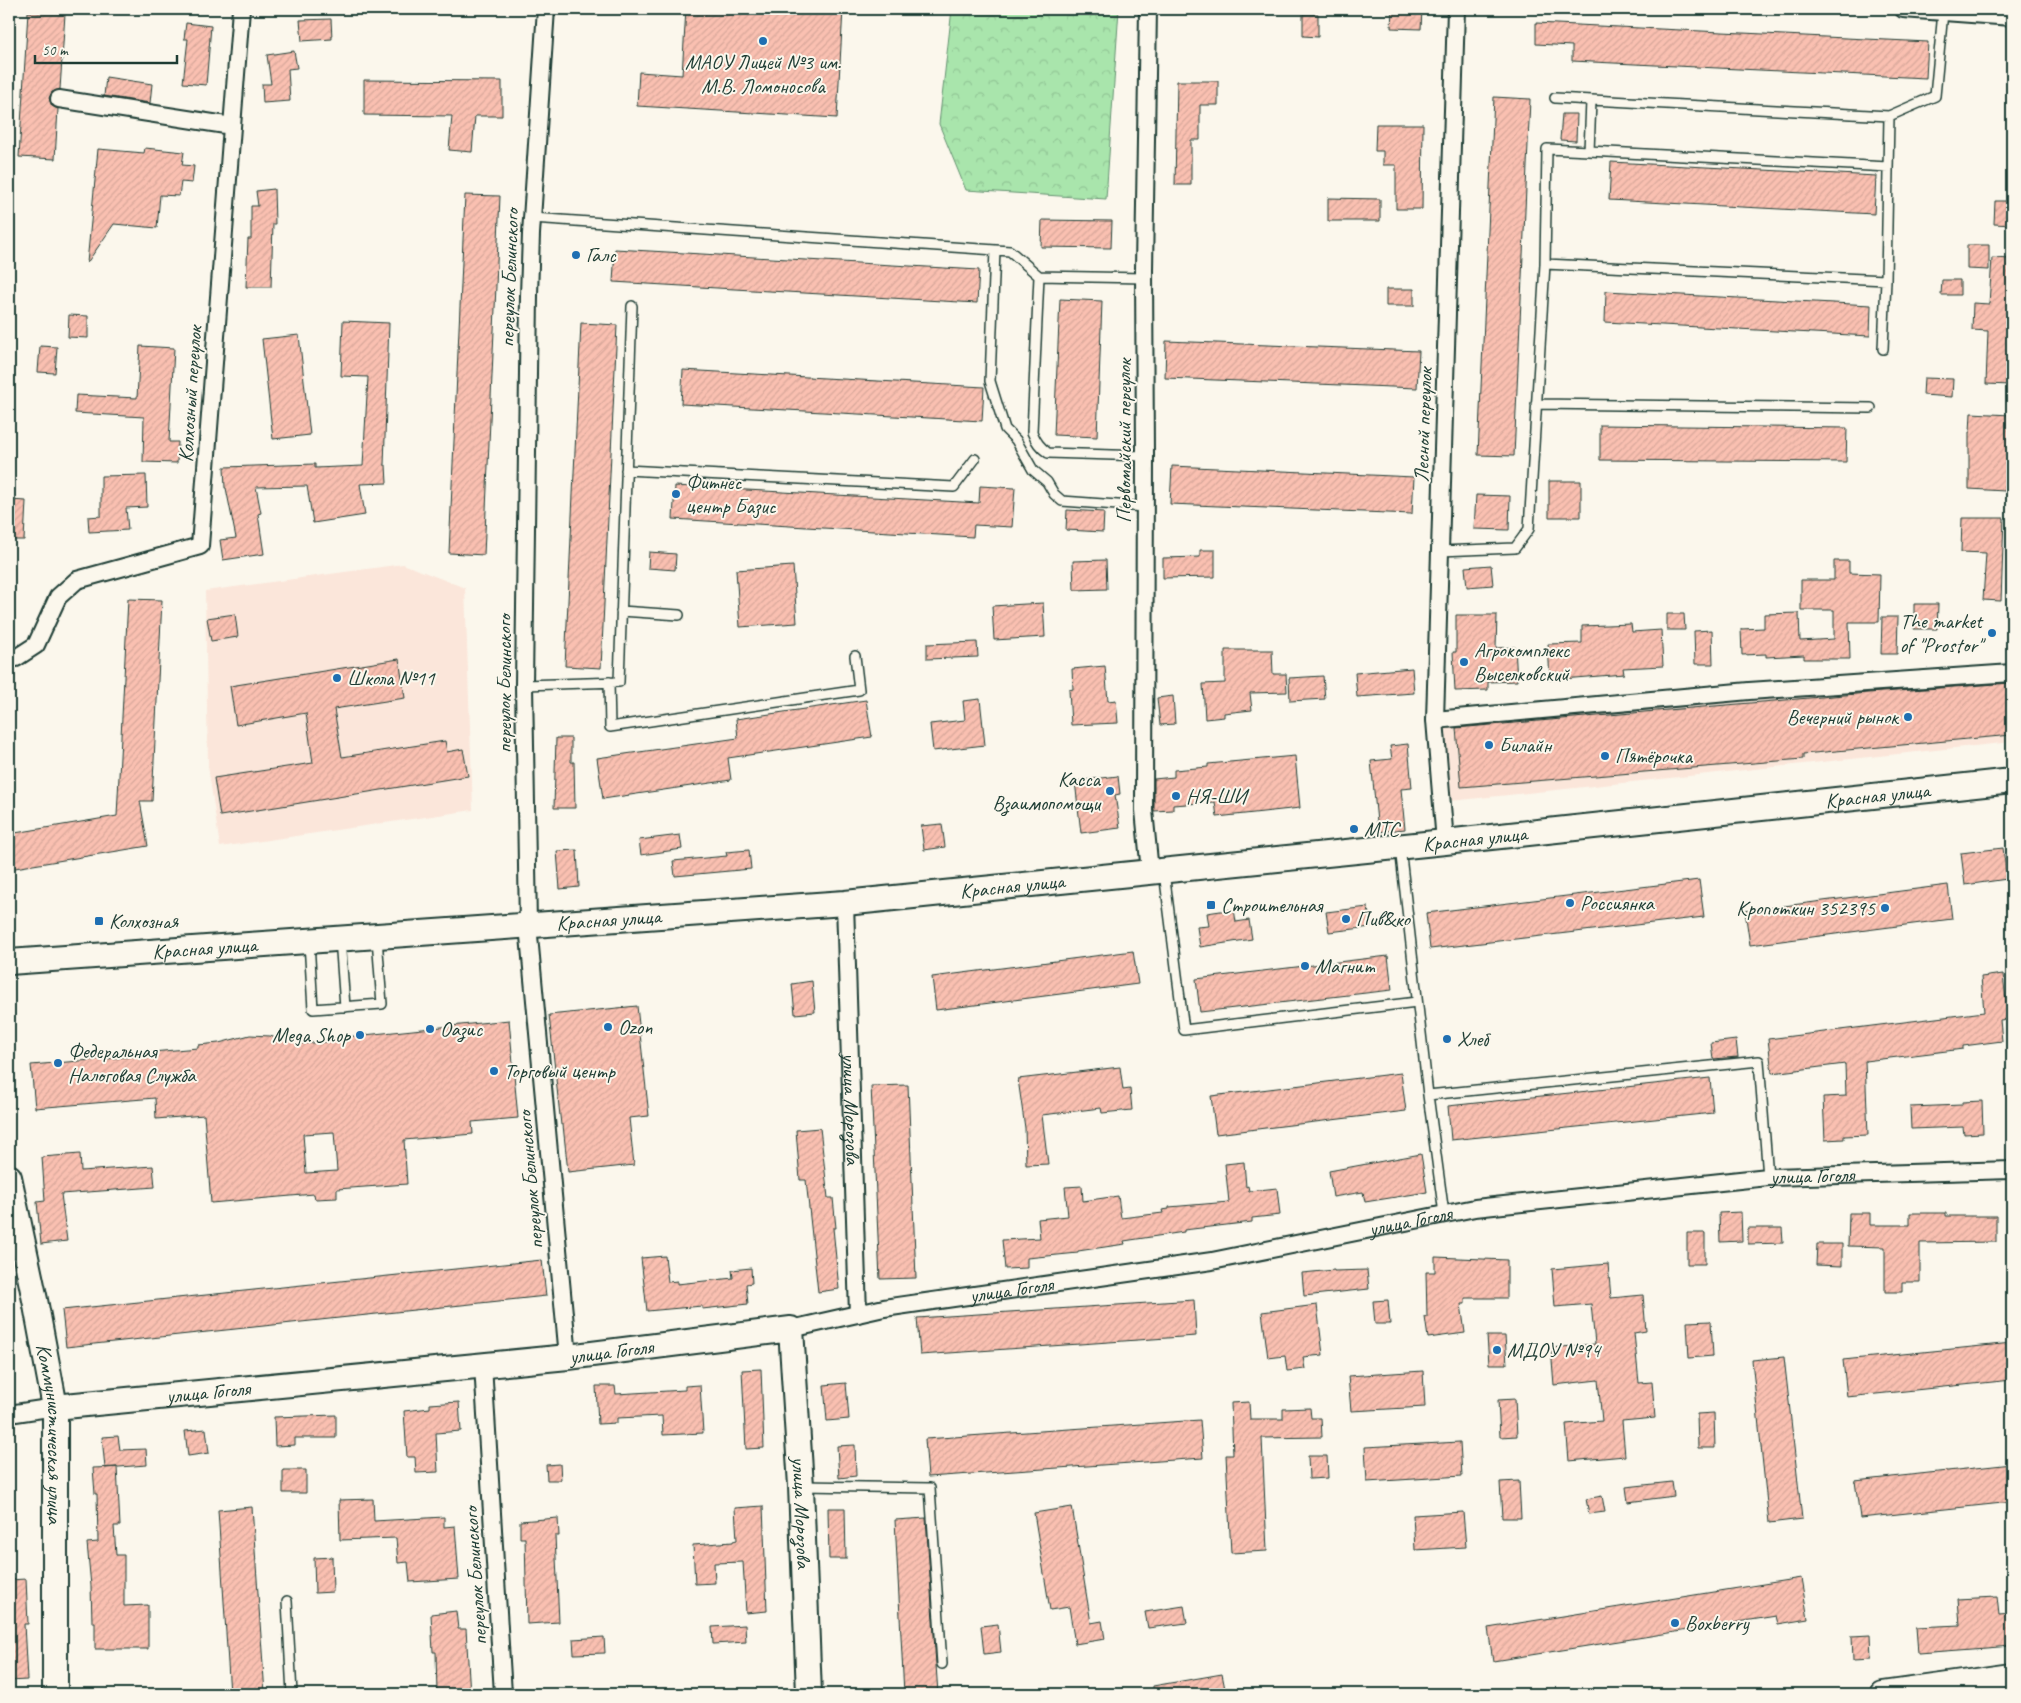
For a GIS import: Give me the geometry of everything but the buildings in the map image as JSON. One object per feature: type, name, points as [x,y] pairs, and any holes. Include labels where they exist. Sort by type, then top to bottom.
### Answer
[{"type":"main road","name":"Красная улица","points":[[9,962],[845,903],[1400,847],[2012,781]]},
{"type":"main road","name":"Коммунистическая улица","points":[[9,1177],[36,1300],[55,1407],[55,1694]]},
{"type":"main road","name":"улица Гоголя","points":[[55,1407],[568,1357],[792,1329]]},
{"type":"main road","name":"улица Морозова","points":[[792,1329],[801,1486],[809,1694]]},
{"type":"main road","points":[[1883,1694],[2012,1676]]},
{"type":"street","name":"Колхозный переулок","points":[[9,658],[16,658],[36,645],[58,597],[77,580],[200,546],[241,9]]},
{"type":"street","name":"переулок Белинского","points":[[546,9],[532,218],[529,295],[524,685],[528,925],[568,1357]]},
{"type":"street","name":"Первомайский переулок","points":[[1148,9],[1144,278],[1146,456],[1144,810],[1157,872]]},
{"type":"street","name":"Лесной переулок","points":[[1445,842],[1435,720],[1456,9]]},
{"type":"street","points":[[1902,9],[2012,17]]},
{"type":"street","points":[[59,99],[232,126]]},
{"type":"street","points":[[1435,720],[1749,691],[2012,673]]},
{"type":"street","name":"улица Морозова","points":[[845,903],[858,1314]]},
{"type":"street","name":"улица Гоголя","points":[[792,1329],[884,1308],[1212,1262],[1475,1208],[1768,1177],[2012,1170]]},
{"type":"street","name":"переулок Белинского","points":[[483,1365],[504,1694]]},
{"type":"street","name":"улица Гоголя","points":[[9,1414],[55,1407]]},
{"type":"lane","points":[[1555,98],[1890,116],[1935,96],[1943,12]]},
{"type":"lane","points":[[1589,151],[1591,101]]},
{"type":"lane","points":[[1882,349],[1886,280],[1890,116]]},
{"type":"lane","points":[[1440,551],[1515,548],[1529,529],[1545,264],[1547,149],[1888,167]]},
{"type":"lane","points":[[532,218],[1010,251],[1039,276],[1144,278]]},
{"type":"lane","points":[[995,250],[990,381],[1005,429],[1016,440],[1033,470],[1047,482],[1054,494],[1062,501],[1145,507]]},
{"type":"lane","points":[[1545,264],[1886,280]]},
{"type":"lane","points":[[1039,276],[1032,432],[1040,448],[1048,453],[1146,456]]},
{"type":"lane","points":[[524,685],[619,682],[632,306]]},
{"type":"lane","points":[[1536,404],[1871,408]]},
{"type":"lane","points":[[626,470],[954,487],[975,459]]},
{"type":"lane","points":[[621,611],[679,615]]},
{"type":"lane","points":[[608,682],[610,727],[859,690],[856,656]]},
{"type":"lane","points":[[1400,847],[1428,1095],[1444,1214]]},
{"type":"lane","points":[[1157,872],[1184,1030],[1417,1002]]},
{"type":"lane","points":[[308,940],[313,1009],[345,1007],[382,1004],[377,935]]},
{"type":"lane","points":[[340,938],[345,1007]]},
{"type":"lane","points":[[1428,1095],[1759,1061],[1768,1177]]},
{"type":"lane","points":[[801,1486],[930,1488],[942,1664]]},
{"type":"lane","points":[[287,1601],[292,1694]]},
{"type":"shaded area","name":"Школа №11","points":[[403,564],[465,588],[473,810],[220,847],[208,766],[205,591]]},
{"type":"shaded area","name":"Вечерний рынок","points":[[2012,673],[2012,742],[1441,802],[1435,720]]},
{"type":"green space","points":[[952,9],[1119,9],[1106,199],[966,190],[939,124]]},
{"type":"place","name":"МАОУ Лицей №3 им. М.В. Ломоносова","points":[[763,41]]},
{"type":"place","name":"Галс","points":[[576,255]]},
{"type":"place","name":"Фитнес центр Базис","points":[[676,494]]},
{"type":"place","name":"The market of \"Prostor\"","points":[[1992,633]]},
{"type":"place","name":"Агрокомплекс Выселковский","points":[[1464,662]]},
{"type":"place","name":"Школа №11","points":[[337,678]]},
{"type":"place","name":"Вечерний рынок","points":[[1908,717]]},
{"type":"place","name":"Билайн","points":[[1489,745]]},
{"type":"place","name":"Пятёрочка","points":[[1605,756]]},
{"type":"place","name":"Касса Взаимопомощи","points":[[1110,791]]},
{"type":"place","name":"НЯ-ШИ","points":[[1176,796]]},
{"type":"place","name":"МТС","points":[[1354,829]]},
{"type":"place","name":"Россиянка","points":[[1570,903]]},
{"type":"place","name":"Строительная","points":[[1211,905]]},
{"type":"place","name":"Кропоткин 352395","points":[[1885,908]]},
{"type":"place","name":"Пив&ко","points":[[1346,919]]},
{"type":"place","name":"Колхозная","points":[[99,921]]},
{"type":"place","name":"Магнит","points":[[1305,966]]},
{"type":"place","name":"Ozon","points":[[608,1027]]},
{"type":"place","name":"Оазис","points":[[430,1029]]},
{"type":"place","name":"Mega Shop","points":[[360,1035]]},
{"type":"place","name":"Хлеб","points":[[1447,1039]]},
{"type":"place","name":"Федеральная Налоговая Служба","points":[[58,1063]]},
{"type":"place","name":"Торговый центр","points":[[494,1071]]},
{"type":"place","name":"МДОУ №94","points":[[1497,1350]]},
{"type":"place","name":"Boxberry","points":[[1675,1623]]}]
